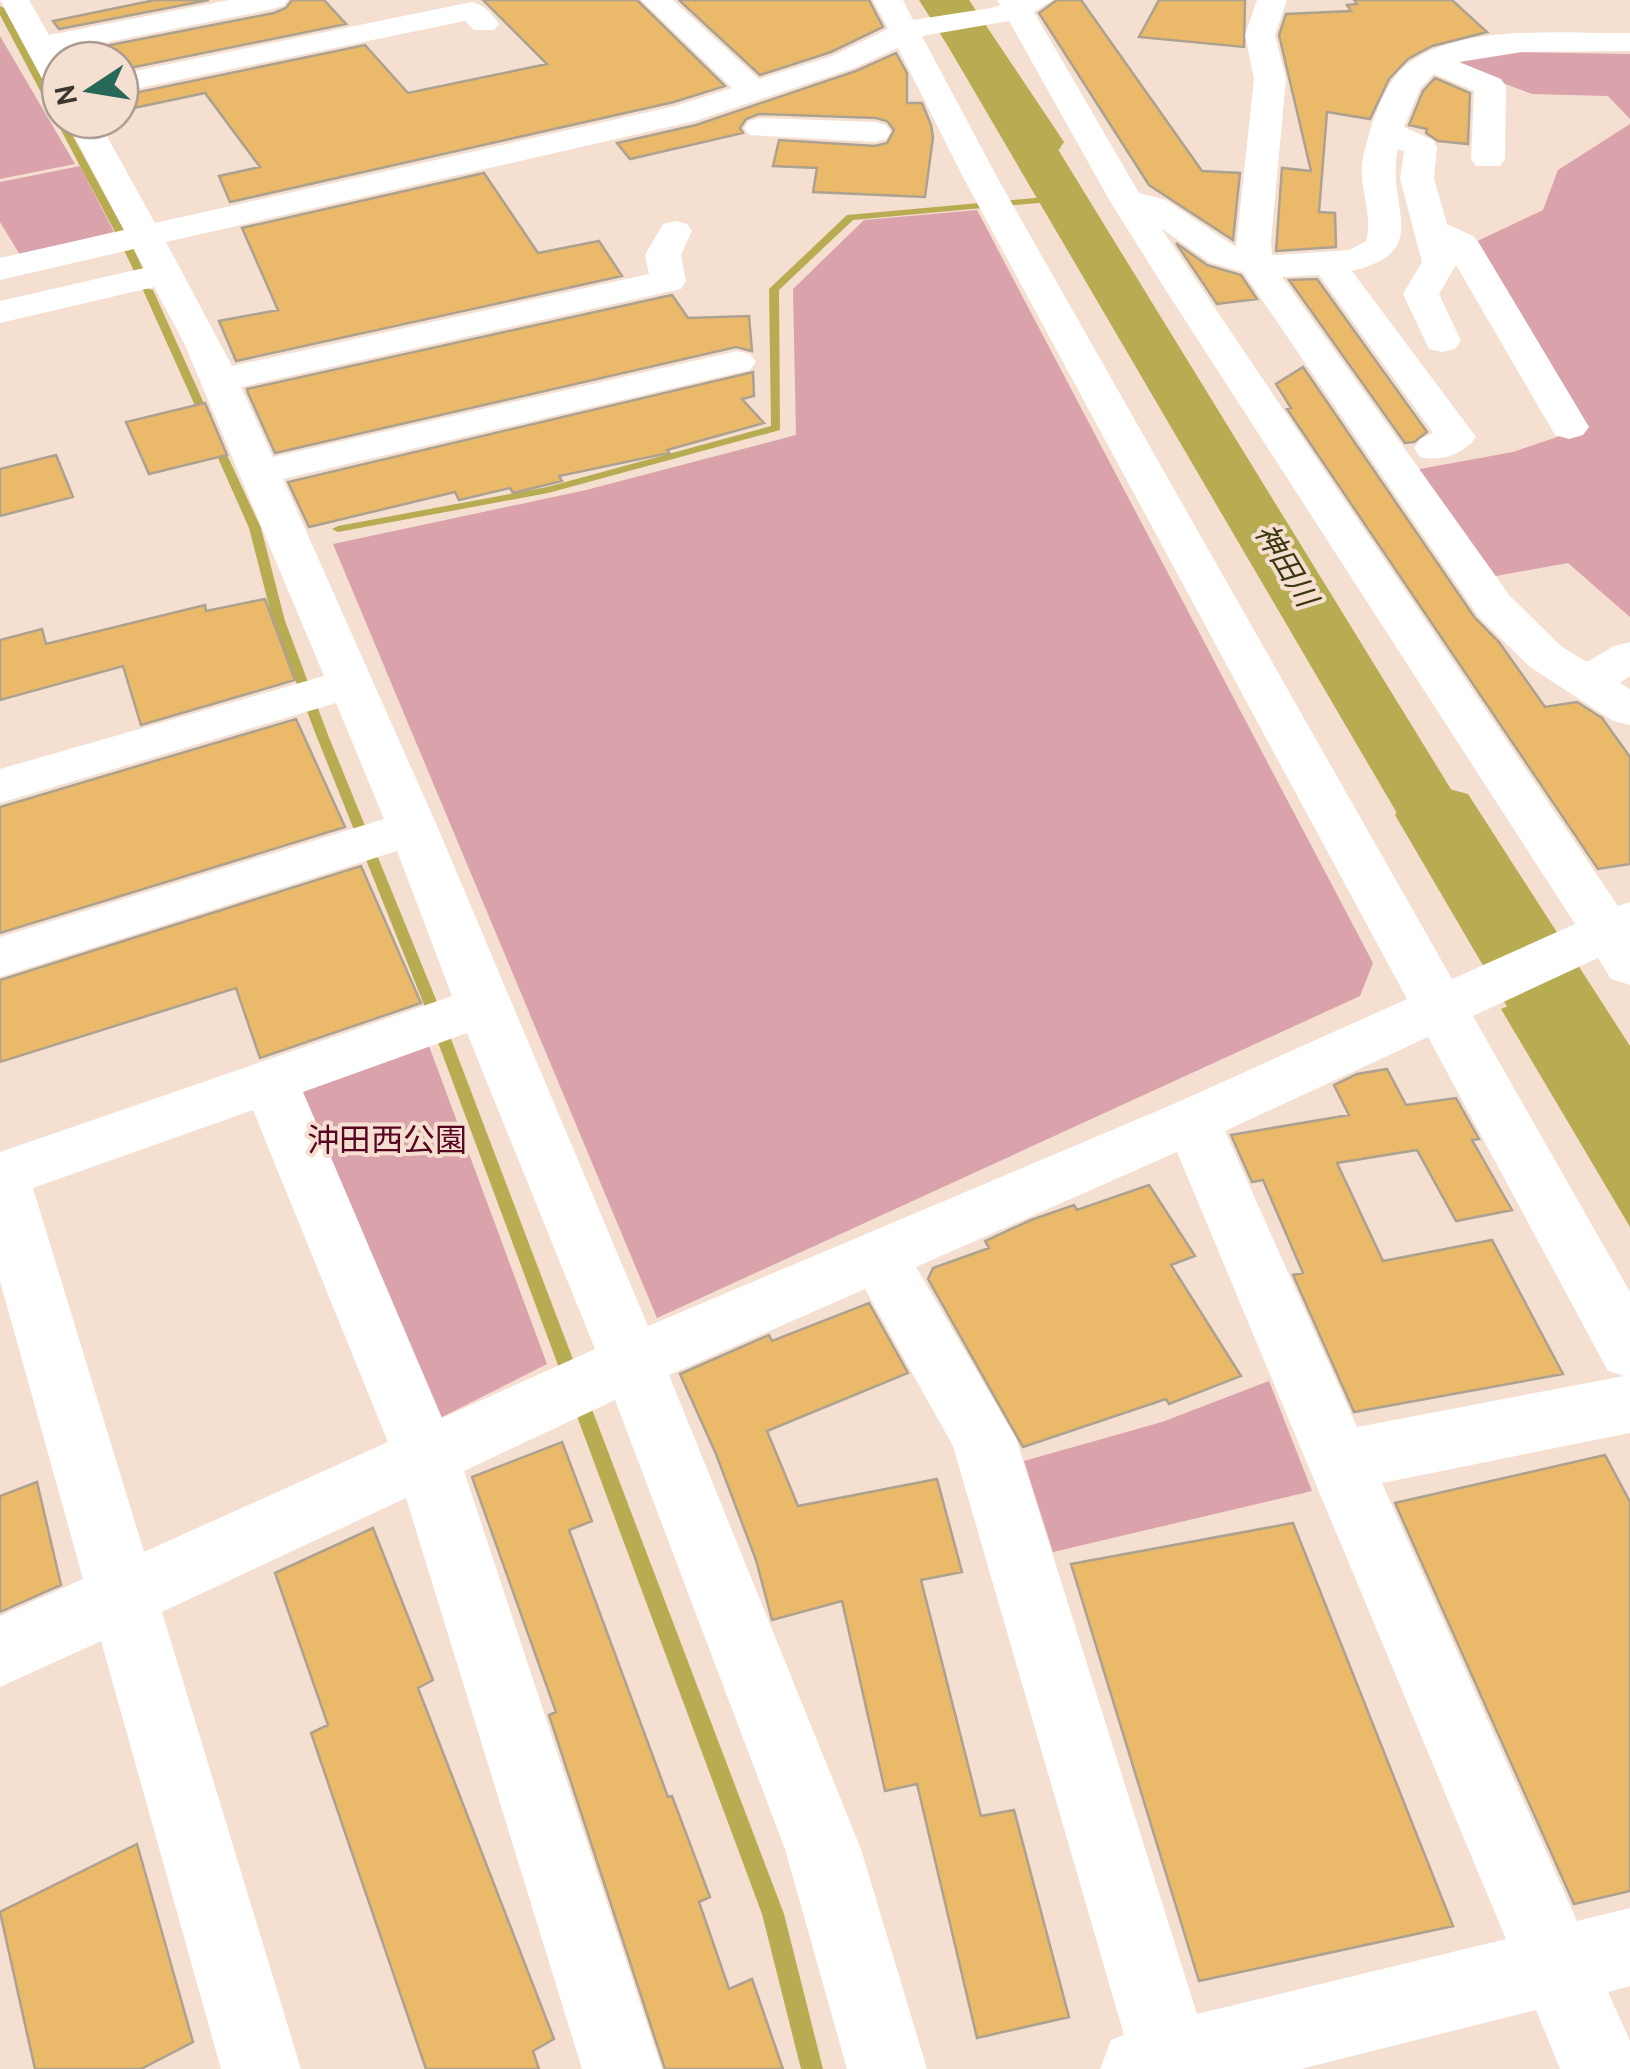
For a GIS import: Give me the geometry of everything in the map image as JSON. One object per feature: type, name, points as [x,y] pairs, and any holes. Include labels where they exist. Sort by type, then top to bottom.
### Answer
[{"type":"street","points":[[27,22],[273,0]]},
{"type":"street","points":[[656,0],[765,88]]},
{"type":"street","points":[[1272,0],[1260,35],[1270,79],[1253,241],[1256,266],[1494,606],[1546,657],[1630,710]]},
{"type":"street","points":[[0,269],[652,122],[843,62],[903,20],[1016,6],[1128,204],[1615,939],[1443,1004],[1189,1122],[596,1379],[0,1652]]},
{"type":"street","points":[[27,22],[61,12]]},
{"type":"street","points":[[140,79],[472,12],[484,24]]},
{"type":"street","points":[[903,20],[980,176],[1443,1004],[1630,1351]]},
{"type":"street","points":[[27,22],[40,46]]},
{"type":"street","points":[[1128,204],[1149,203],[1207,248],[1256,266],[1358,259],[1378,248],[1388,226],[1377,180],[1405,83],[1434,63],[1457,54],[1516,44],[1630,45]]},
{"type":"street","points":[[1434,63],[1490,86],[1488,159]]},
{"type":"street","points":[[765,88],[755,143],[875,132]]},
{"type":"street","points":[[652,122],[683,148]]},
{"type":"street","points":[[1388,132],[1421,147],[1417,179],[1440,262],[1421,294],[1442,341]]},
{"type":"street","points":[[94,140],[120,186],[141,235],[167,274],[260,472],[322,692],[596,1379],[823,1849],[887,2069]]},
{"type":"street","points":[[1431,230],[1461,243],[1569,427]]},
{"type":"street","points":[[219,380],[668,281],[663,255],[676,231]]},
{"type":"street","points":[[1327,262],[1456,437],[1434,448]]},
{"type":"street","points":[[0,312],[167,274]]},
{"type":"street","points":[[260,472],[737,362]]},
{"type":"street","points":[[1586,683],[1630,656]]},
{"type":"street","points":[[0,786],[322,692]]},
{"type":"street","points":[[0,957],[382,838]]},
{"type":"street","points":[[261,2069],[0,1176],[453,1017]]},
{"type":"street","points":[[270,1081],[426,1456],[622,2069]]},
{"type":"street","points":[[1189,1122],[1201,1141],[1601,2069]]},
{"type":"street","points":[[878,1256],[983,1438],[1162,2066],[1630,1947]]},
{"type":"street","points":[[1340,1461],[1630,1404]]},
{"type":"green space","points":[[0,36],[40,104],[40,140],[61,140],[75,164],[0,179]]},
{"type":"green space","points":[[1513,52],[1630,54],[1630,119],[1608,96],[1532,94],[1449,63]]},
{"type":"green space","points":[[1630,124],[1630,617],[1568,563],[1485,578],[1409,471],[1513,452],[1581,429],[1469,245],[1543,210],[1558,170]]},
{"type":"green space","points":[[80,166],[114,232],[20,255],[0,222],[0,182]]},
{"type":"green space","points":[[977,210],[1373,963],[1360,996],[657,1318],[333,544],[586,490],[796,435],[793,289],[864,220]]},
{"type":"green space","name":"沖田西公園","points":[[429,1046],[547,1364],[426,1425],[289,1091]]},
{"type":"green space","points":[[1269,1381],[1312,1491],[1053,1552],[1024,1461],[1162,1422]]},
{"type":"water","points":[[984,29],[1530,918],[1473,943],[942,36]]},
{"type":"water","points":[[1569,980],[1630,1077],[1630,1227],[1501,1009]]},
{"type":"building","points":[[155,0],[209,0],[59,29],[53,21]]},
{"type":"building","points":[[292,0],[324,0],[346,24],[140,66],[140,40],[136,40],[286,8]]},
{"type":"building","points":[[483,0],[637,0],[725,86],[674,102],[230,202],[219,176],[260,167],[205,93],[140,107],[140,92],[365,45],[408,93],[547,64]]},
{"type":"building","points":[[679,0],[869,0],[883,27],[831,52],[760,75]]},
{"type":"building","points":[[1057,0],[1081,0],[1202,171],[1240,173],[1233,240],[1149,185],[1039,13]]},
{"type":"building","points":[[1159,0],[1245,0],[1244,47],[1139,37]]},
{"type":"building","points":[[1354,0],[1452,0],[1487,32],[1432,46],[1408,59],[1389,79],[1370,119],[1327,112],[1319,212],[1335,213],[1336,247],[1276,251],[1282,168],[1311,171],[1279,35],[1286,14],[1351,11],[1347,5],[1357,4]]},
{"type":"building","points":[[896,53],[907,73],[907,103],[922,103],[931,125],[925,197],[813,192],[817,168],[773,166],[779,140],[875,146],[887,143],[894,130],[887,121],[876,118],[759,114],[746,119],[740,128],[743,133],[630,159],[617,143],[696,125],[856,71]]},
{"type":"building","points":[[1435,78],[1470,93],[1468,144],[1438,141],[1426,133],[1427,129],[1409,125],[1423,91]]},
{"type":"building","points":[[484,173],[538,253],[599,241],[622,276],[236,361],[219,321],[278,310],[242,228]]},
{"type":"building","points":[[1176,243],[1207,265],[1241,275],[1257,299],[1217,304]]},
{"type":"building","points":[[1317,279],[1427,432],[1414,442],[1405,443],[1289,280]]},
{"type":"building","points":[[672,295],[688,318],[749,316],[752,351],[736,347],[275,453],[247,389]]},
{"type":"building","points":[[1303,367],[1475,618],[1499,642],[1545,707],[1577,702],[1602,718],[1630,757],[1630,864],[1598,869],[1287,409],[1291,408],[1276,384]]},
{"type":"building","points":[[753,372],[754,396],[742,399],[764,423],[667,450],[669,453],[559,476],[562,481],[513,493],[510,488],[459,500],[455,492],[309,527],[288,482]]},
{"type":"building","points":[[205,403],[227,455],[149,474],[126,422]]},
{"type":"building","points":[[56,455],[73,497],[0,516],[0,469]]},
{"type":"building","points":[[265,599],[295,680],[141,725],[123,666],[0,700],[0,640],[42,629],[46,644],[205,605],[206,611]]},
{"type":"building","points":[[296,719],[345,827],[0,933],[0,807]]},
{"type":"building","points":[[361,866],[421,1003],[260,1058],[236,988],[0,1062],[0,980]]},
{"type":"building","points":[[1387,1069],[1406,1105],[1456,1098],[1479,1139],[1472,1140],[1512,1210],[1456,1221],[1417,1150],[1337,1163],[1383,1261],[1492,1240],[1563,1374],[1354,1412],[1293,1275],[1303,1273],[1263,1180],[1252,1182],[1231,1135],[1349,1115],[1334,1085],[1357,1074]]},
{"type":"building","points":[[1149,1185],[1195,1256],[1171,1265],[1241,1376],[1169,1404],[1166,1399],[1023,1447],[928,1279],[933,1268],[989,1248],[985,1241],[1031,1220],[1074,1205],[1077,1210]]},
{"type":"building","points":[[869,1303],[908,1373],[767,1431],[798,1506],[937,1479],[962,1572],[921,1580],[981,1816],[1014,1810],[1069,2017],[977,2038],[917,1784],[885,1791],[842,1601],[772,1620],[756,1560],[716,1454],[680,1374],[769,1335],[772,1341]]},
{"type":"building","points":[[562,1442],[592,1521],[569,1530],[668,1797],[672,1796],[710,1897],[699,1902],[729,1989],[752,1979],[783,2069],[665,2069],[549,1715],[556,1712],[472,1477]]},
{"type":"building","points":[[1605,1455],[1630,1502],[1630,1891],[1574,1904],[1395,1503]]},
{"type":"building","points":[[37,1482],[61,1585],[0,1612],[0,1496]]},
{"type":"building","points":[[1293,1523],[1453,1926],[1199,1981],[1071,1564]]},
{"type":"building","points":[[373,1528],[433,1680],[418,1688],[554,2039],[533,2051],[539,2069],[426,2069],[311,1733],[328,1725],[275,1573]]},
{"type":"building","points":[[137,1844],[193,2042],[141,2069],[35,2069],[0,1912]]},
{"type":"waterway","name":"神田川","points":[[944,0],[1036,142]]},
{"type":"waterway","points":[[0,8],[120,232]]},
{"type":"waterway","points":[[338,529],[548,490],[776,428],[774,289],[850,217],[1057,199]]},
{"type":"waterway","points":[[126,244],[140,273]]},
{"type":"waterway","points":[[148,290],[206,419]]},
{"type":"waterway","points":[[215,440],[255,528],[279,621],[430,1002],[773,1914],[812,2069]]},
{"type":"waterway","name":"神田川","points":[[1438,815],[1630,1129]]}]
